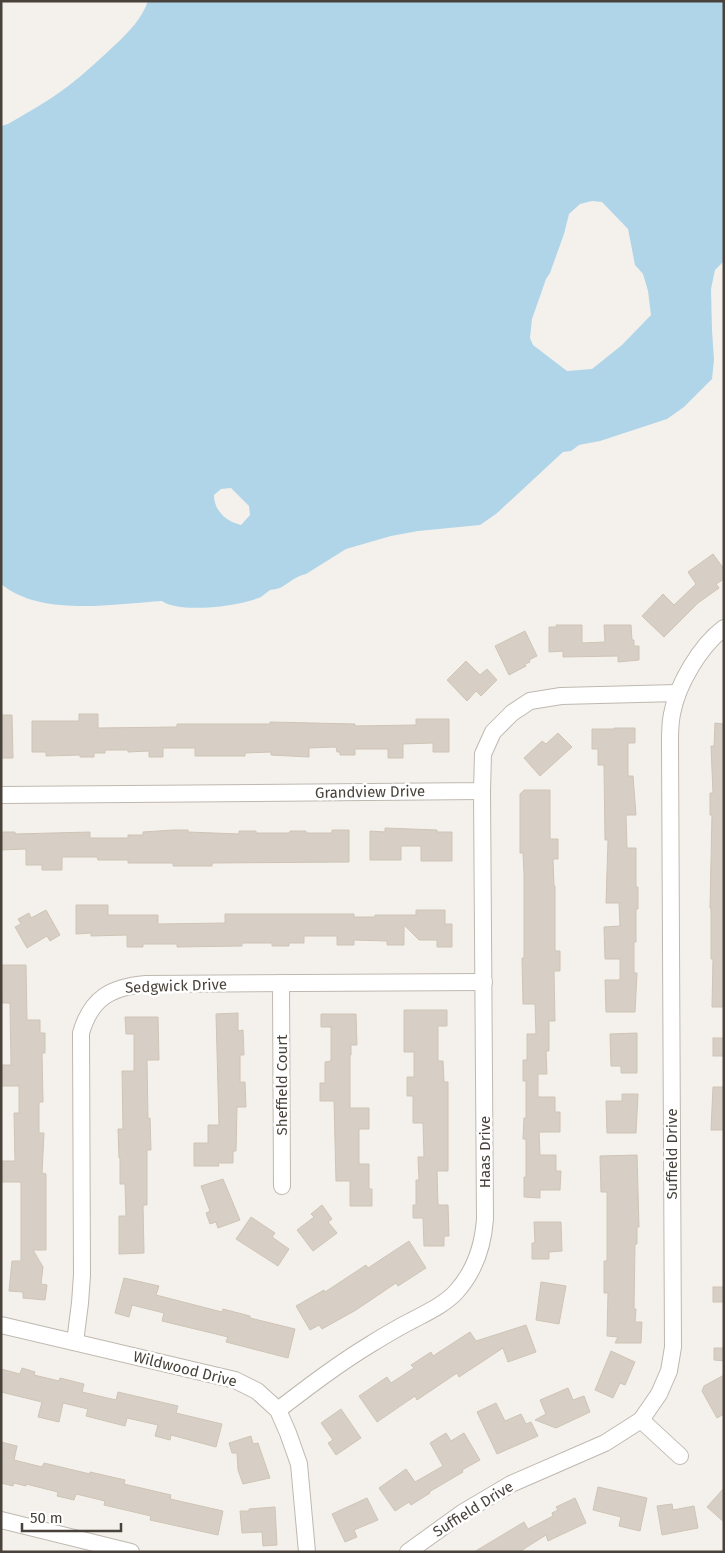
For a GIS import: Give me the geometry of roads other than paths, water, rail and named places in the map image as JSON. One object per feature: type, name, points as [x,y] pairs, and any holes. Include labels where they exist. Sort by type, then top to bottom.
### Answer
[{"type":"street","name":"Suffield Drive","points":[[408,1552],[462,1513],[511,1484],[605,1442],[642,1420],[659,1394],[669,1371],[672,1348],[671,716],[677,693],[696,659],[715,634],[724,628]]},
{"type":"street","points":[[482,791],[483,754],[493,732],[512,713],[530,701],[560,696],[677,693]]},
{"type":"street","name":"Grandview Drive","points":[[1,795],[482,791]]},
{"type":"street","name":"Haas Drive","points":[[278,1410],[322,1375],[360,1350],[434,1309],[455,1294],[474,1267],[482,1244],[485,1219],[482,791]]},
{"type":"street","name":"Sedgwick Drive","points":[[75,1342],[82,1266],[81,1033],[89,1013],[105,995],[118,988],[131,985],[484,982]]},
{"type":"street","name":"Sheffield Court","points":[[281,983],[282,1186]]},
{"type":"street","name":"Wildwood Drive","points":[[1,1325],[235,1380],[257,1391],[278,1410],[299,1464],[307,1552]]},
{"type":"street","points":[[642,1420],[680,1456]]},
{"type":"street","points":[[1,1520],[130,1552]]},
{"type":"water","points":[[148,1],[724,1],[724,261],[715,270],[711,289],[714,360],[712,379],[684,407],[667,419],[600,441],[579,445],[571,451],[563,452],[496,514],[480,525],[418,531],[391,536],[346,549],[282,587],[270,590],[261,597],[251,600],[225,606],[196,608],[171,605],[162,601],[100,606],[57,605],[36,601],[17,594],[1,584],[1,126],[8,124],[45,102],[80,77],[126,35],[139,19]],"holes":[[[592,201],[602,202],[628,229],[635,265],[643,274],[648,291],[651,315],[622,345],[592,369],[567,371],[533,345],[530,338],[532,319],[564,234],[569,214],[580,204]],[[231,488],[249,506],[250,515],[241,525],[226,518],[216,506],[214,495],[221,489]]]}]
